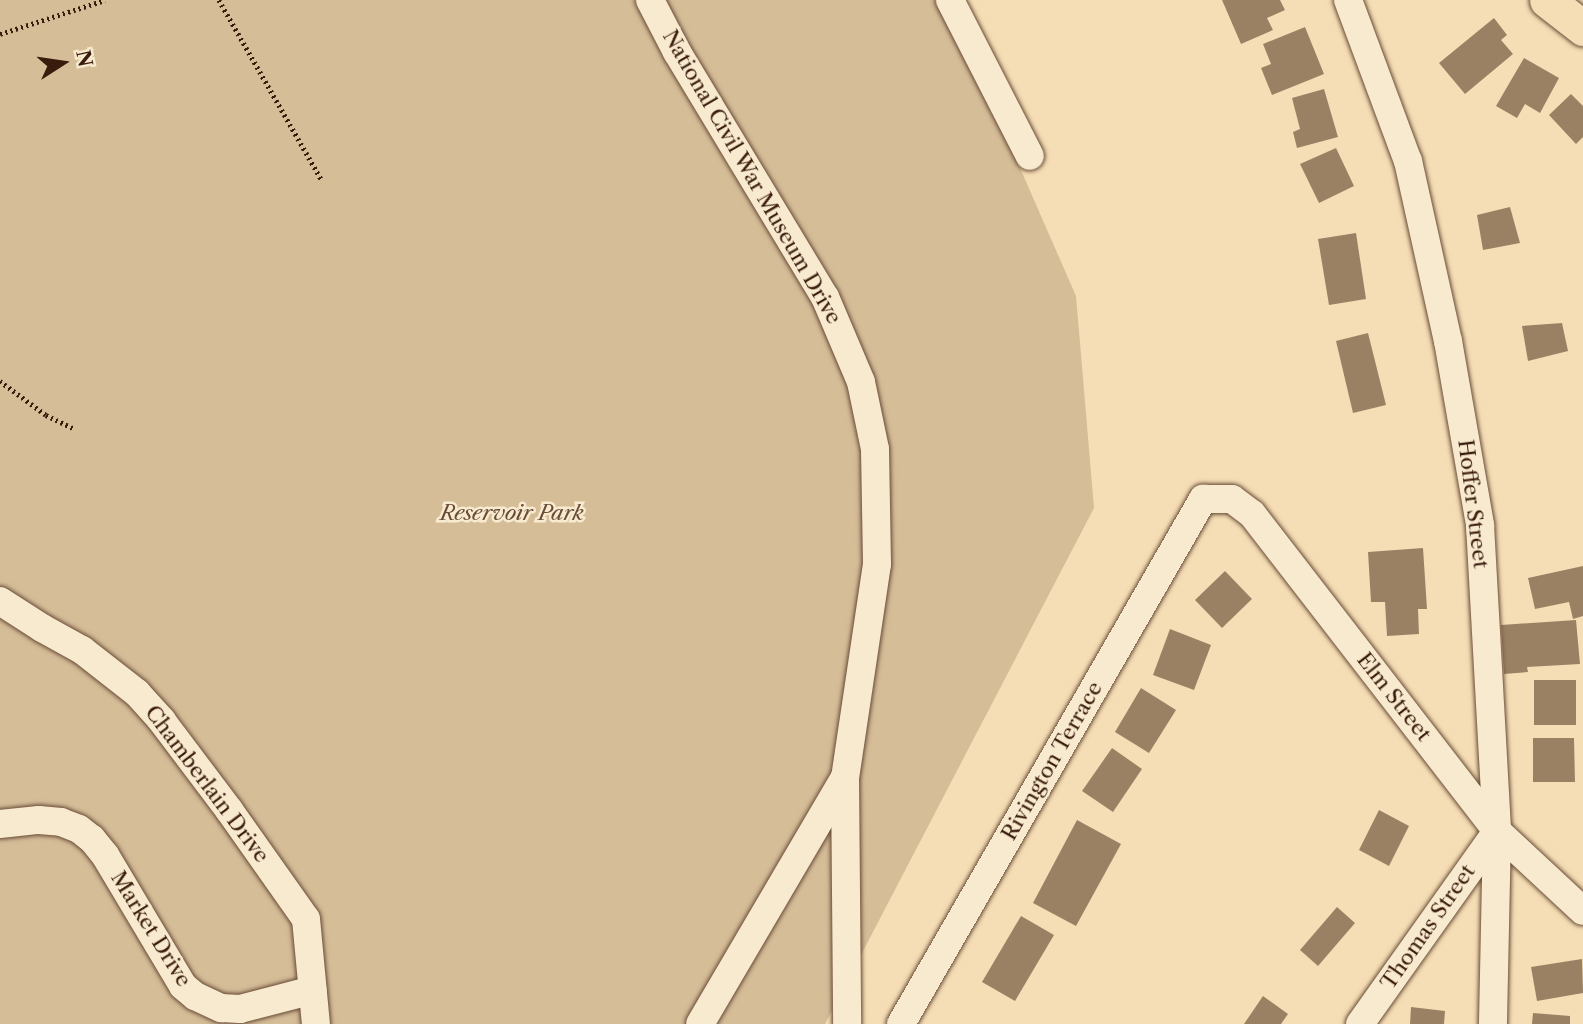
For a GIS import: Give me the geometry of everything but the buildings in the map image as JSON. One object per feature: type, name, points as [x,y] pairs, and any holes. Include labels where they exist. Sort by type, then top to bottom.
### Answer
[{"type":"main road","points":[[1547,0],[1583,28]]},
{"type":"street","name":"National Civil War Museum Drive","points":[[650,0],[677,52],[820,287],[848,348],[867,404],[875,449],[877,564],[845,777],[700,1024]]},
{"type":"street","points":[[950,0],[1030,156]]},
{"type":"street","name":"Hoffer Street","points":[[1348,0],[1408,162],[1448,341],[1480,525],[1497,831],[1493,1024]]},
{"type":"street","name":"Elm Street","points":[[1203,499],[1232,499],[1252,514],[1497,831],[1583,911]]},
{"type":"street","name":"Rivington Terrace","points":[[901,1024],[1203,499]]},
{"type":"street","name":"Chamberlain Drive","points":[[0,601],[109,668],[162,721],[306,919],[313,990]]},
{"type":"street","points":[[845,777],[847,1024]]},
{"type":"street","name":"Market Drive","points":[[0,824],[39,820],[61,822],[79,829],[92,839],[105,855],[183,986],[195,996],[220,1008],[240,1009],[313,990]]},
{"type":"street","name":"Thomas Street","points":[[1360,1024],[1497,831]]},
{"type":"street","points":[[313,990],[316,1024]]},
{"type":"path","points":[[0,34],[105,0]]},
{"type":"path","points":[[219,0],[321,179]]},
{"type":"path","points":[[0,380],[46,415],[75,429]]},
{"type":"green space","name":"Reservoir Park","points":[[0,0],[943,0],[955,19],[1076,296],[1094,508],[825,1024],[0,1024]]}]
